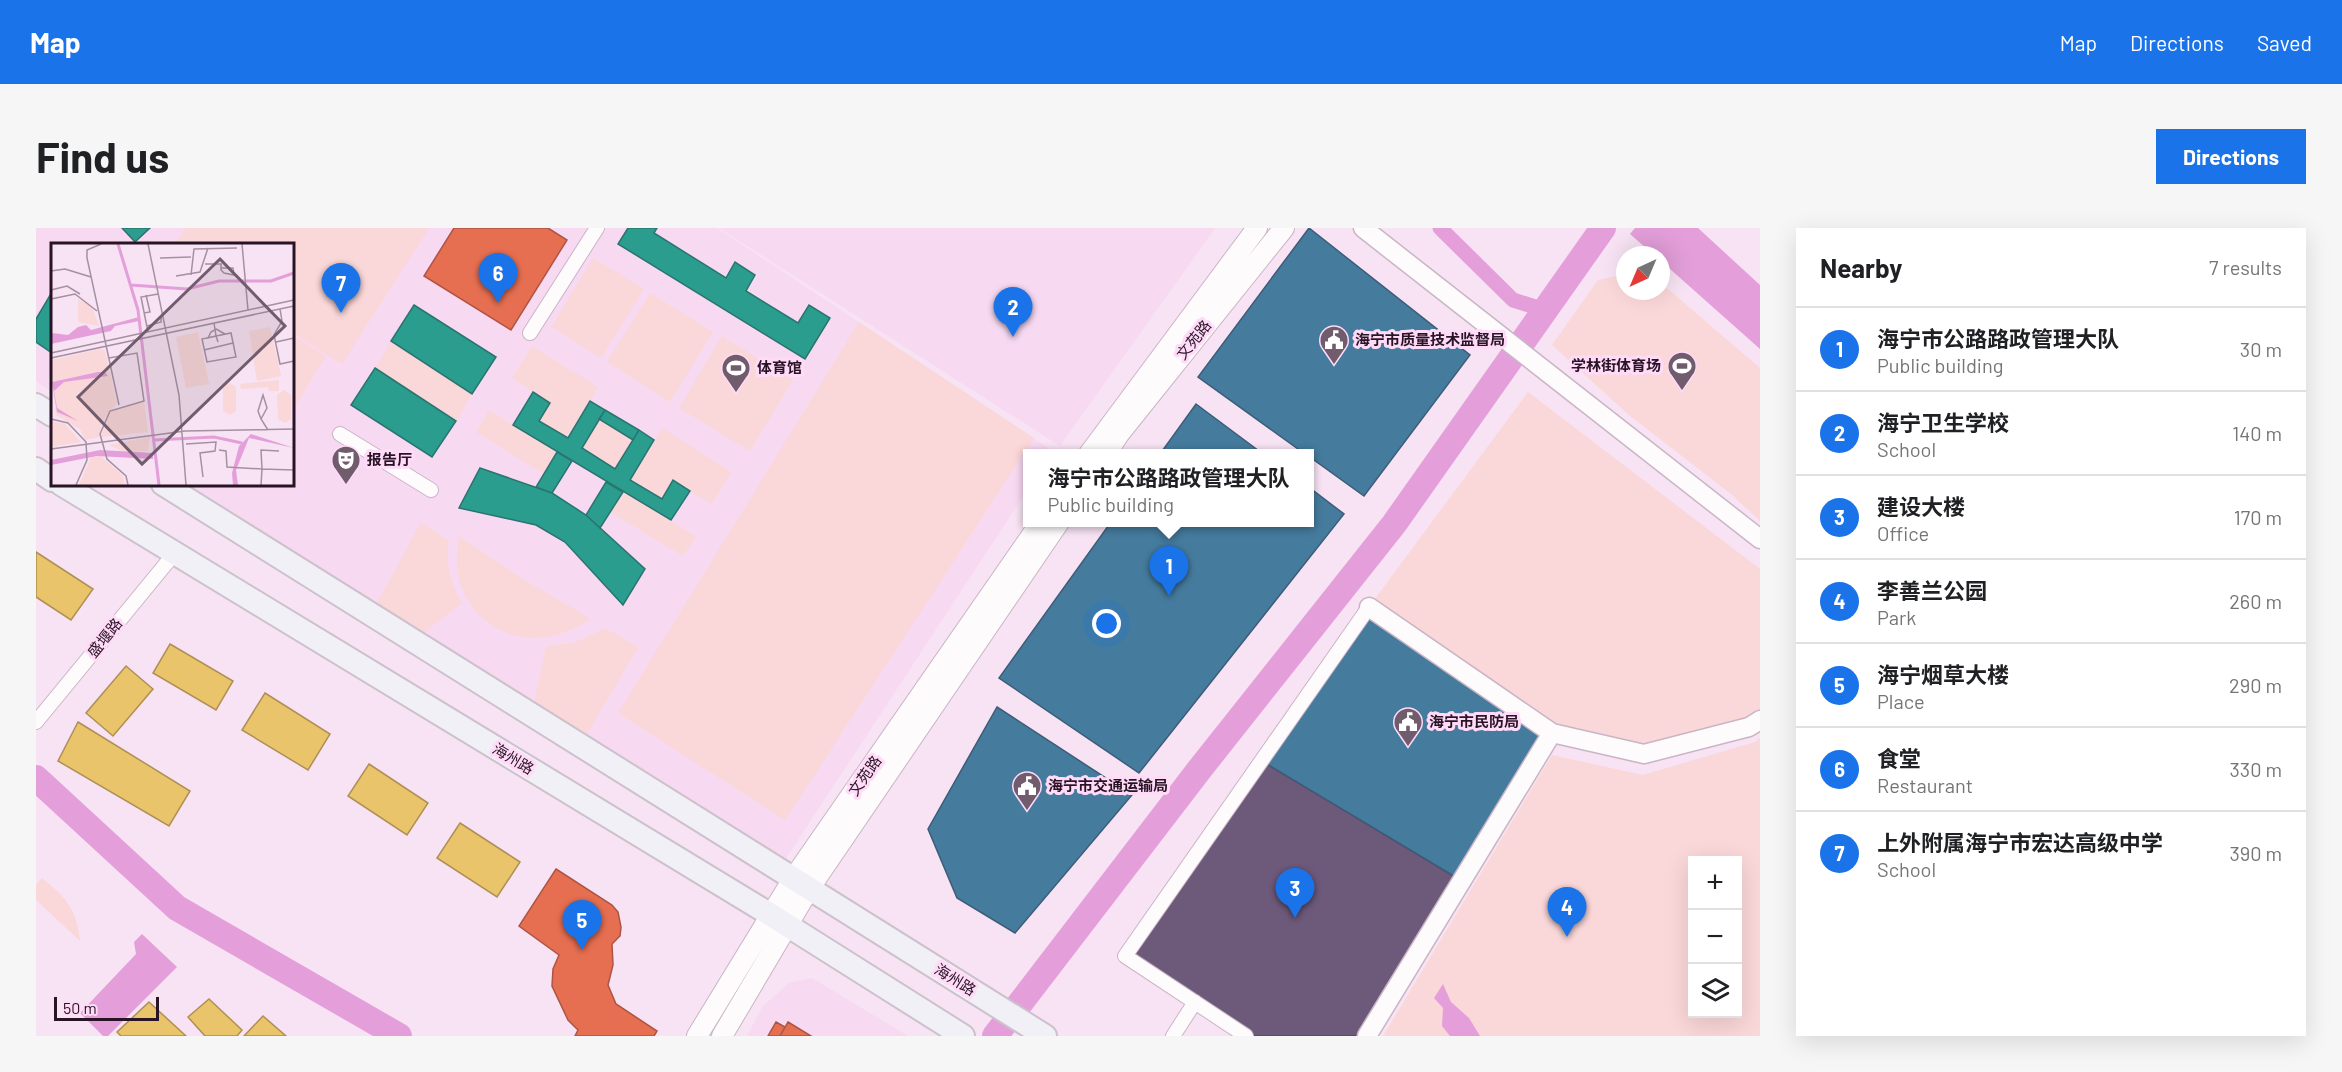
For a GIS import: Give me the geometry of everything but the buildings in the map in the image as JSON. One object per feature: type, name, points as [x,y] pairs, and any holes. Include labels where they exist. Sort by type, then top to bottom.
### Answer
[{"type":"main road","name":"文苑路","points":[[1092,449],[1257,228]]},
{"type":"main road","name":"文苑路","points":[[1109,449],[1284,228]]},
{"type":"main road","points":[[36,405],[51,415]]},
{"type":"main road","points":[[36,470],[51,479]]},
{"type":"main road","name":"海州路","points":[[64,486],[780,921],[960,1034]]},
{"type":"main road","name":"海州路","points":[[166,486],[1041,1034]]},
{"type":"main road","name":"文苑路","points":[[722,1036],[801,884],[1038,527]]},
{"type":"main road","name":"文苑路","points":[[801,884],[1055,527]]},
{"type":"main road","name":"文苑路","points":[[697,1036],[780,921]]},
{"type":"street","points":[[530,333],[597,228]]},
{"type":"street","points":[[1363,228],[1760,539]]},
{"type":"street","points":[[340,434],[431,490]]},
{"type":"street","name":"盛堰路","points":[[40,718],[174,554]]},
{"type":"street","points":[[1246,1036],[1125,956],[1369,607],[1552,733],[1644,754],[1749,727],[1760,720]]},
{"type":"street","points":[[1367,1036],[1552,733]]},
{"type":"street","points":[[1173,1036],[1195,1002]]},
{"type":"shaded area","points":[[36,228],[717,228],[1050,449],[1023,449],[1023,497],[785,860],[257,531],[190,486],[294,486],[294,243],[51,243],[51,391],[36,381]]},
{"type":"shaded area","points":[[185,228],[429,228],[342,364],[294,334],[294,243],[176,243]]},
{"type":"shaded area","points":[[719,228],[1215,228],[1060,446]]},
{"type":"shaded area","points":[[1635,228],[1698,228],[1760,285],[1760,349],[1670,269],[1670,246],[1644,246],[1630,234]]},
{"type":"shaded area","points":[[593,258],[644,289],[601,358],[551,327]]},
{"type":"shaded area","name":"学林街体育场","points":[[1616,276],[1616,300],[1670,300],[1670,291],[1760,368],[1760,521],[1731,494],[1629,415],[1552,345],[1598,280]]},
{"type":"shaded area","points":[[650,293],[713,332],[670,402],[607,362]]},
{"type":"shaded area","points":[[859,322],[1034,438],[1027,449],[1023,449],[1023,455],[785,820],[618,713]]},
{"type":"shaded area","points":[[294,336],[326,356],[294,408]]},
{"type":"shaded area","name":"体育馆","points":[[722,336],[793,380],[750,451],[679,408]]},
{"type":"shaded area","points":[[391,341],[472,394],[456,421],[375,368]]},
{"type":"shaded area","points":[[532,346],[598,387],[568,438],[539,421],[550,403],[512,378]]},
{"type":"shaded area","points":[[1528,392],[1760,569],[1760,720],[1644,754],[1552,733],[1369,607]]},
{"type":"shaded area","points":[[489,410],[557,452],[544,474],[476,432]]},
{"type":"shaded area","points":[[599,419],[633,440],[615,469],[582,448]]},
{"type":"shaded area","points":[[662,428],[731,472],[712,504],[673,481],[662,499],[630,480]]},
{"type":"shaded area","points":[[623,492],[696,536],[683,556],[610,512]]},
{"type":"shaded area","points":[[421,522],[449,541],[449,573],[462,603],[422,634],[376,605]]},
{"type":"shaded area","points":[[459,536],[526,581],[591,619],[562,633],[537,638],[507,633],[494,626],[472,606],[464,593],[457,568]]},
{"type":"shaded area","points":[[605,628],[638,647],[586,736],[534,703],[546,646],[574,643]]},
{"type":"shaded area","points":[[1760,738],[1760,1036],[1383,1036],[1552,755],[1643,775],[1755,742]]},
{"type":"shaded area","points":[[42,878],[69,905],[76,921],[80,941],[36,900],[36,885]]},
{"type":"shaded area","points":[[142,934],[177,967],[108,1036],[103,1036],[80,1013],[136,954],[134,942]]},
{"type":"shaded area","points":[[812,978],[908,1036],[747,1036],[763,1006],[789,983]]},
{"type":"shaded area","points":[[1443,984],[1451,1002],[1469,1018],[1480,1036],[1450,1036],[1442,1026],[1443,1008],[1434,998]]},
{"type":"waterway","points":[[1440,228],[1513,300],[1545,310]]},
{"type":"waterway","points":[[995,1036],[1199,770],[1394,524],[1603,228]]},
{"type":"waterway","points":[[36,778],[177,908],[399,1036]]},
{"type":"place","name":"食堂","points":[[498,303]]},
{"type":"place","name":"上外附属海宁市宏达高级中学","points":[[341,313]]},
{"type":"place","name":"海宁卫生学校","points":[[1013,337]]},
{"type":"place","name":"海宁市质量技术监督局","points":[[1334,366]]},
{"type":"place","name":"学林街体育场","points":[[1682,392]]},
{"type":"place","name":"体育馆","points":[[736,394]]},
{"type":"place","name":"报告厅","points":[[346,486]]},
{"type":"place","name":"海宁市公路路政管理大队","points":[[1169,596]]},
{"type":"place","name":"海宁市民防局","points":[[1408,748]]},
{"type":"place","name":"海宁市交通运输局","points":[[1027,812]]},
{"type":"place","name":"建设大楼","points":[[1295,918]]},
{"type":"place","name":"李善兰公园","points":[[1567,937]]},
{"type":"place","name":"海宁烟草大楼","points":[[582,950]]}]
